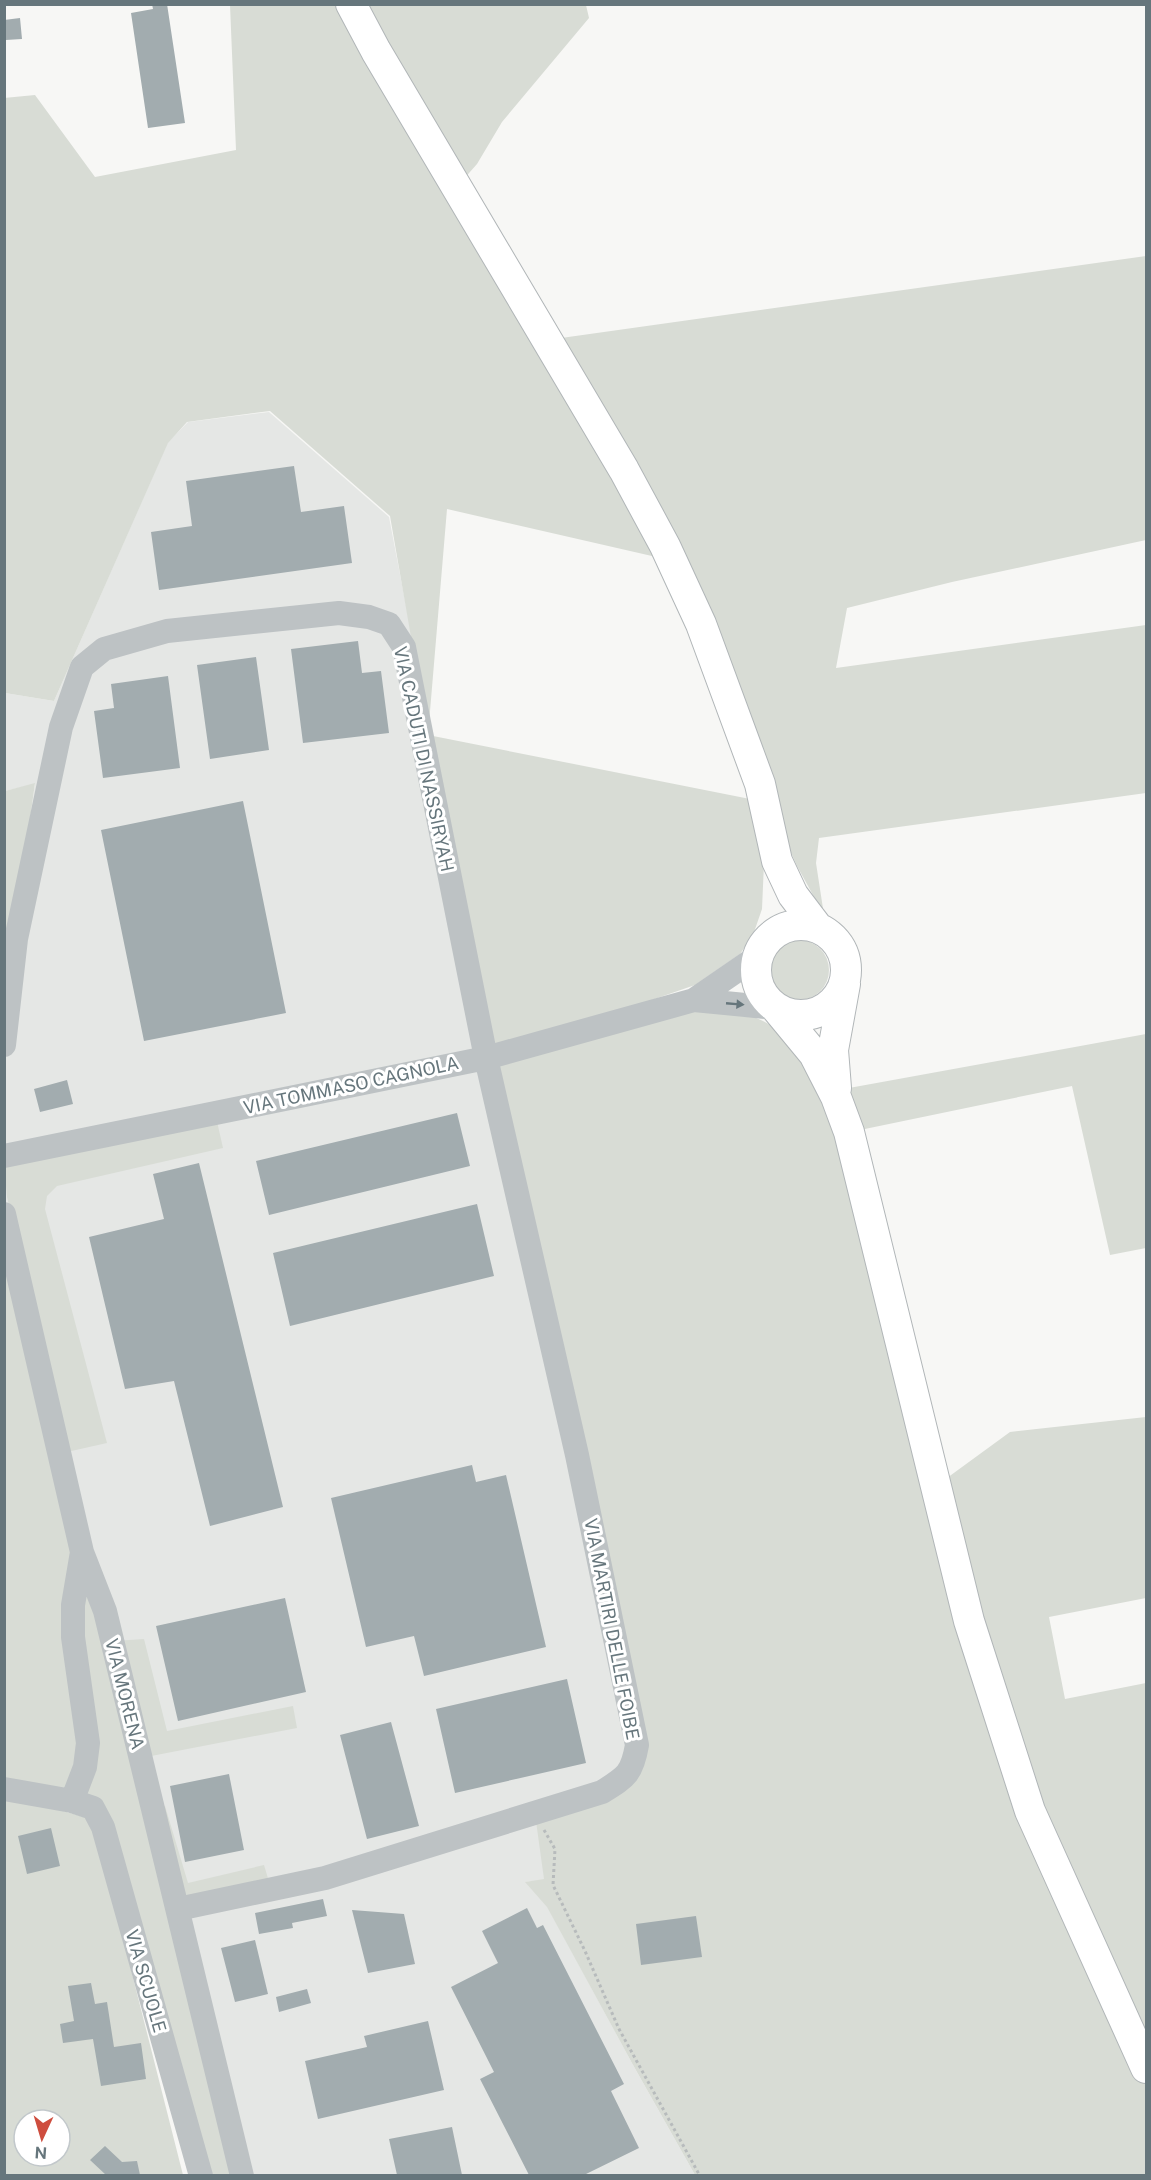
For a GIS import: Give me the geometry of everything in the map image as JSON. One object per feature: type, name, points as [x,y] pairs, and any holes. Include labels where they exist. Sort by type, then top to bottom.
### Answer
[{"type":"main road","points":[[351,4],[376,51],[624,470],[665,546],[701,624],[760,784],[777,861],[792,895],[818,928],[835,940],[844,957],[847,968],[833,1050],[836,1097]]},
{"type":"main road","points":[[777,861],[776,901],[758,956],[756,974],[761,991],[814,1054],[836,1097],[849,1132],[948,1539],[980,1654],[1030,1811],[1146,2068]]},
{"type":"main road","points":[[758,956],[763,945],[783,928],[799,925],[818,928]]},
{"type":"main road","points":[[776,1008],[800,1016],[822,1011],[836,999],[845,982]]},
{"type":"street","name":"VIA CADUTI DI NASSIRYAH","points":[[4,1045],[19,928],[61,727],[82,667],[104,649],[167,631],[339,613],[369,617],[389,624],[404,647],[486,1058]]},
{"type":"street","name":"VIA TOMMASO CAGNOLA","points":[[4,1156],[486,1058],[694,1000],[758,956]]},
{"type":"street","name":"VIA TOMMASO CAGNOLA","points":[[694,1000],[776,1008]]},
{"type":"street","name":"VIA MARTIRI DELLE FOIBE","points":[[178,1909],[325,1878],[602,1792],[621,1780],[630,1770],[637,1745],[577,1455],[486,1058]]},
{"type":"street","name":"VIA MORENA","points":[[4,1214],[82,1552],[105,1611],[242,2175]]},
{"type":"street","points":[[72,1801],[85,1767],[88,1743],[74,1637],[73,1605],[82,1552]]},
{"type":"street","name":"VIA SCUOLE","points":[[4,1789],[72,1801],[93,1808],[103,1827],[201,2175]]},
{"type":"path","points":[[533,1814],[555,1849],[553,1885],[620,2030],[700,2175]]},
{"type":"shaded area","points":[[230,5],[342,5],[665,559],[447,509],[428,735],[390,516],[270,411],[187,422],[168,443],[54,701],[5,693],[4,98],[35,95],[95,177],[236,150]]},
{"type":"shaded area","points":[[360,5],[586,5],[589,18],[502,122],[477,164],[462,181]]},
{"type":"shaded area","points":[[1146,256],[1146,540],[952,582],[847,608],[836,668],[1146,625],[1146,793],[819,838],[816,863],[824,915],[783,835],[740,718],[547,340]]},
{"type":"shaded area","points":[[269,412],[389,517],[493,1059],[641,1748],[545,1880],[526,1882],[547,1906],[695,2175],[231,2175],[5,1241],[4,1005],[35,784],[5,791],[5,693],[54,701],[168,442],[188,422]]},
{"type":"shaded area","points":[[428,735],[750,799],[764,863],[762,909],[753,935],[740,954],[695,985],[493,1055]]},
{"type":"shaded area","points":[[35,783],[5,1003],[5,791]]},
{"type":"shaded area","points":[[799,940],[820,949],[829,970],[820,991],[799,1000],[778,991],[769,970],[778,949]]},
{"type":"shaded area","points":[[697,1011],[739,1013],[770,1025],[792,1044],[826,1097],[947,1560],[1136,2064],[1146,2085],[1146,2175],[695,2175],[547,1907],[525,1882],[544,1879],[535,1814],[635,1774],[493,1059]]},
{"type":"shaded area","points":[[1146,1034],[1146,1248],[1110,1255],[1072,1086],[860,1130],[849,1088]]},
{"type":"shaded area","points":[[216,1117],[223,1148],[57,1186],[47,1196],[45,1209],[107,1443],[67,1452],[7,1197],[4,1163]]},
{"type":"shaded area","points":[[4,1243],[76,1556],[80,1740],[67,1792],[5,1782]]},
{"type":"shaded area","points":[[1146,1417],[1146,1598],[1049,1617],[1065,1699],[1146,1683],[1146,2068],[1030,1811],[936,1486],[1010,1432]]},
{"type":"shaded area","points":[[81,1570],[131,1735],[232,2175],[205,2175],[85,1798],[87,1690]]},
{"type":"shaded area","points":[[144,1639],[167,1731],[293,1706],[297,1728],[146,1757],[114,1641]]},
{"type":"shaded area","points":[[5,1793],[93,1820],[183,2175],[5,2176]]},
{"type":"shaded area","points":[[165,1806],[188,1883],[264,1865],[270,1885],[182,1905],[157,1807]]},
{"type":"building","points":[[152,4],[167,4],[185,123],[148,128],[131,13],[153,9]]},
{"type":"building","points":[[20,18],[22,39],[6,40],[4,20]]},
{"type":"building","points":[[294,466],[301,512],[344,506],[352,563],[159,590],[151,532],[192,526],[186,481]]},
{"type":"building","points":[[358,641],[362,673],[381,671],[389,733],[303,743],[291,649]]},
{"type":"building","points":[[256,657],[269,750],[210,759],[197,665]]},
{"type":"building","points":[[168,676],[180,768],[103,778],[94,711],[114,708],[111,684]]},
{"type":"building","points":[[243,801],[286,1013],[144,1041],[101,830]]},
{"type":"building","points":[[67,1080],[73,1104],[40,1112],[34,1089]]},
{"type":"building","points":[[457,1113],[470,1166],[269,1215],[256,1161]]},
{"type":"building","points":[[199,1163],[283,1507],[210,1526],[174,1381],[125,1389],[89,1237],[164,1219],[153,1174]]},
{"type":"building","points":[[477,1204],[494,1276],[290,1326],[273,1253]]},
{"type":"building","points":[[472,1465],[476,1482],[506,1475],[546,1647],[424,1676],[414,1636],[366,1647],[331,1498]]},
{"type":"building","points":[[285,1598],[306,1692],[178,1721],[156,1626]]},
{"type":"building","points":[[567,1679],[586,1763],[455,1793],[436,1709]]},
{"type":"building","points":[[391,1722],[419,1826],[367,1839],[340,1735]]},
{"type":"building","points":[[229,1774],[244,1850],[185,1862],[170,1786]]},
{"type":"building","points":[[51,1828],[60,1866],[27,1874],[18,1836]]},
{"type":"building","points":[[323,1899],[327,1916],[292,1923],[293,1928],[259,1934],[255,1913]]},
{"type":"building","points":[[527,1908],[537,1928],[543,1925],[624,2084],[611,2091],[639,2148],[584,2175],[529,2175],[480,2079],[494,2072],[451,1987],[498,1963],[482,1931]]},
{"type":"building","points":[[352,1910],[404,1914],[415,1964],[368,1973]]},
{"type":"building","points":[[696,1916],[702,1957],[641,1965],[636,1924]]},
{"type":"building","points":[[255,1940],[268,1994],[235,2002],[221,1948]]},
{"type":"building","points":[[91,1983],[95,2004],[107,2002],[114,2047],[141,2043],[146,2079],[101,2086],[93,2039],[63,2043],[60,2024],[74,2021],[68,1986]]},
{"type":"building","points":[[307,1989],[311,2003],[279,2012],[276,1997]]},
{"type":"building","points":[[428,2021],[444,2090],[318,2119],[305,2061],[367,2047],[364,2036]]},
{"type":"building","points":[[452,2127],[462,2175],[397,2175],[389,2139]]},
{"type":"building","points":[[105,2146],[122,2162],[137,2161],[140,2175],[106,2175],[90,2160]]}]
